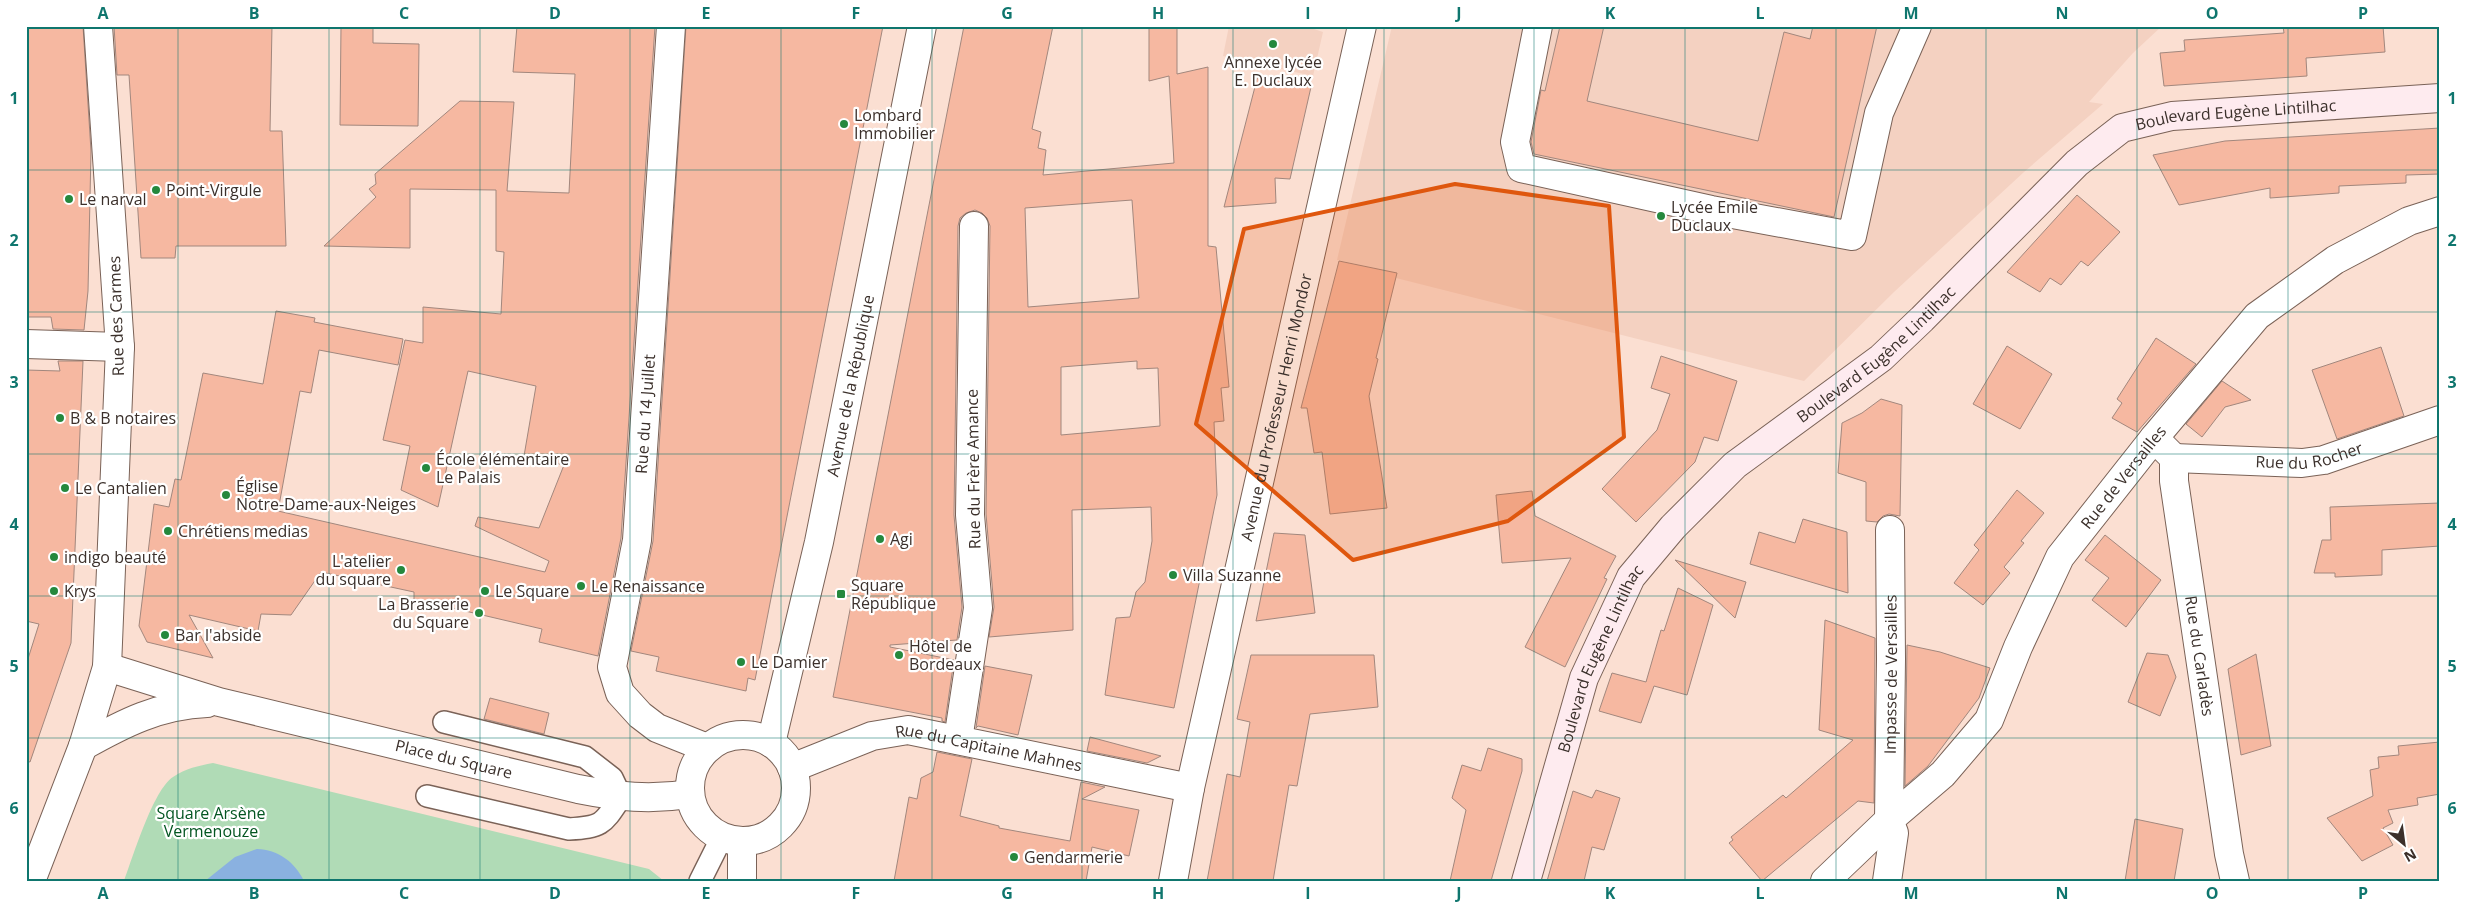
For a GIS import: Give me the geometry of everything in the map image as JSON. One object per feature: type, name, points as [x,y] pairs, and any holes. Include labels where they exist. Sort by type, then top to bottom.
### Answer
[{"type":"main road","name":"Boulevard Eugène Lintilhac","points":[[1526,881],[1584,678],[1631,577],[1673,527],[1735,465],[1880,358],[1922,320],[2077,163],[2122,128],[2172,116],[2440,98]]},
{"type":"street","name":"Rue des Carmes","points":[[31,881],[83,746],[107,666],[120,347],[98,26]]},
{"type":"street","name":"Rue du 14 Juillet","points":[[671,26],[637,540],[612,667],[620,693],[640,715],[657,728],[708,748]]},
{"type":"street","name":"Avenue de la République","points":[[771,743],[819,542],[922,26]]},
{"type":"street","name":"Avenue du Professeur Henri Mondor","points":[[1172,881],[1190,788],[1362,26]]},
{"type":"street","points":[[1538,26],[1515,142],[1521,168],[1711,210],[1852,236],[1879,113],[1917,26]]},
{"type":"street","name":"Rue de Versailles","points":[[1826,881],[1889,820],[1942,774],[1989,720],[2018,647],[2060,557],[2154,438],[2258,316],[2335,260],[2409,221],[2440,211]]},
{"type":"street","name":"Rue du Frère Amance","points":[[958,740],[978,608],[970,515],[974,226]]},
{"type":"street","points":[[26,344],[120,347]]},
{"type":"street","name":"Rue du Rocher","points":[[2174,458],[2302,463],[2324,460],[2440,420]]},
{"type":"street","points":[[2154,438],[2174,458]]},
{"type":"street","name":"Rue du Carladès","points":[[2174,458],[2174,481],[2229,854],[2235,881]]},
{"type":"street","name":"Impasse de Versailles","points":[[1889,820],[1890,530]]},
{"type":"street","name":"Place du Square","points":[[107,666],[220,702],[578,790],[621,797],[658,799],[690,794]]},
{"type":"street","name":"Place du Square","points":[[83,746],[130,720],[146,714],[191,704],[220,702]]},
{"type":"street","name":"Rue du Capitaine Mahnes","points":[[792,768],[872,736],[908,730],[1190,788]]},
{"type":"street","points":[[738,735],[755,736],[771,743],[786,758],[792,768],[796,784],[794,802],[786,818],[774,830],[759,838],[732,839],[710,830],[700,820],[690,794],[691,777],[697,762],[708,748],[722,740],[738,735]]},
{"type":"street","points":[[1887,881],[1894,833],[1889,820]]},
{"type":"street","points":[[732,839],[742,881]]},
{"type":"lane","points":[[428,796],[569,829],[584,828],[604,822],[621,797],[612,778],[584,757],[444,722]]},
{"type":"lane","points":[[700,881],[732,839]]},
{"type":"highlighted area","points":[[1455,184],[1609,206],[1624,437],[1508,521],[1353,560],[1196,424],[1244,229]]},
{"type":"shaded area","name":"Annexe lycée E. Duclaux","points":[[1229,26],[1315,26],[1314,29],[1323,32],[1313,76],[1223,56]]},
{"type":"shaded area","name":"Lycée Emile Duclaux","points":[[1392,26],[2162,26],[2133,53],[2089,102],[2103,104],[2024,172],[1894,292],[1804,381],[1396,278],[1397,273],[1337,260]]},
{"type":"green space","name":"Square Arsène Vermenouze","points":[[213,763],[649,869],[664,881],[124,881],[144,825],[158,795],[166,784],[183,771]]},
{"type":"water","points":[[257,849],[272,852],[285,858],[304,881],[205,881],[235,857]]},
{"type":"building","points":[[26,26],[83,26],[91,151],[88,291],[84,330],[53,329],[51,317],[26,317]]},
{"type":"building","points":[[114,26],[272,26],[270,131],[282,131],[286,246],[176,246],[175,258],[141,258],[129,75],[117,75]]},
{"type":"building","points":[[341,26],[373,26],[373,43],[419,44],[418,126],[340,125]]},
{"type":"building","points":[[517,26],[655,26],[621,538],[598,656],[539,642],[542,629],[414,599],[414,592],[321,572],[291,615],[261,614],[258,631],[189,615],[213,658],[147,642],[139,626],[154,504],[169,507],[175,479],[181,480],[203,373],[263,384],[276,311],[315,318],[314,322],[403,339],[398,365],[319,350],[311,393],[300,391],[278,511],[545,572],[549,561],[475,526],[478,517],[539,528],[564,465],[524,456],[536,386],[468,371],[438,507],[401,490],[410,446],[383,440],[405,340],[423,343],[423,307],[501,314],[504,252],[496,251],[496,190],[410,189],[410,248],[324,246],[376,197],[369,189],[376,184],[375,174],[460,101],[514,102],[507,191],[569,193],[575,74],[513,72]]},
{"type":"building","points":[[686,26],[883,26],[755,680],[748,678],[746,691],[656,671],[659,657],[631,651],[653,541]]},
{"type":"building","points":[[964,26],[1053,26],[1032,129],[1041,132],[1038,148],[1046,150],[1043,175],[1174,163],[1169,76],[1149,81],[1149,26],[1177,26],[1177,74],[1208,67],[1208,246],[1216,247],[1229,387],[1221,388],[1224,421],[1214,422],[1217,495],[1174,708],[1105,695],[1116,618],[1130,617],[1136,592],[1145,582],[1152,541],[1151,507],[1072,510],[1073,630],[989,637],[994,607],[986,514],[990,226],[987,218],[975,210],[966,213],[960,218],[958,226],[954,515],[962,607],[957,640],[890,645],[890,647],[954,660],[945,722],[942,721],[942,718],[833,697]],"holes":[[[1132,200],[1139,298],[1028,307],[1025,208]],[[1137,361],[1137,369],[1158,368],[1160,426],[1061,435],[1061,367]]]},
{"type":"building","points":[[1560,26],[1604,26],[1587,101],[1758,141],[1784,32],[1810,39],[1813,26],[1877,26],[1834,217],[1534,154],[1531,142],[1541,90],[1545,91]]},
{"type":"building","points":[[2283,26],[2383,26],[2385,52],[2306,58],[2307,76],[2164,86],[2160,53],[2185,51],[2184,40],[2284,33]]},
{"type":"building","points":[[1258,75],[1311,87],[1290,179],[1275,178],[1276,203],[1224,207]]},
{"type":"building","points":[[2440,128],[2440,174],[2406,175],[2406,183],[2339,186],[2339,193],[2270,198],[2270,188],[2179,205],[2153,155],[2225,141]]},
{"type":"building","points":[[2077,195],[2120,232],[2088,266],[2081,261],[2061,285],[2050,278],[2040,292],[2007,272]]},
{"type":"building","points":[[1339,261],[1397,273],[1376,358],[1378,359],[1369,396],[1387,508],[1330,514],[1322,452],[1314,453],[1307,408],[1301,408]]},
{"type":"building","points":[[2156,338],[2196,364],[2137,432],[2112,418],[2122,403],[2117,399]]},
{"type":"building","points":[[2007,346],[2052,374],[2020,429],[1973,404]]},
{"type":"building","points":[[2381,347],[2404,416],[2337,439],[2312,370]]},
{"type":"building","points":[[1661,356],[1737,381],[1718,441],[1704,437],[1695,462],[1636,522],[1602,489],[1657,430],[1670,394],[1651,388]]},
{"type":"building","points":[[58,361],[83,361],[71,643],[30,762],[26,761],[26,665],[39,624],[26,621],[26,370],[60,371]]},
{"type":"building","points":[[2222,381],[2251,400],[2225,407],[2202,437],[2186,424]]},
{"type":"building","points":[[1881,399],[1902,405],[1900,516],[1889,514],[1883,516],[1877,522],[1866,521],[1866,482],[1838,473],[1842,423],[1862,413]]},
{"type":"building","points":[[2017,490],[2044,513],[2021,541],[2024,543],[2004,567],[2010,573],[1983,605],[1954,583],[1979,550],[1974,545]]},
{"type":"building","points":[[1532,491],[1535,516],[1616,556],[1604,578],[1607,579],[1565,667],[1525,647],[1571,558],[1502,563],[1496,495]]},
{"type":"building","points":[[2440,503],[2440,546],[2382,550],[2382,575],[2335,577],[2335,573],[2314,573],[2322,540],[2331,540],[2330,507]]},
{"type":"building","points":[[1803,519],[1847,532],[1848,593],[1750,564],[1759,532],[1795,543]]},
{"type":"building","points":[[1274,533],[1305,535],[1315,613],[1256,621]]},
{"type":"building","points":[[2105,535],[2161,580],[2126,627],[2092,600],[2109,578],[2085,560]]},
{"type":"building","points":[[1675,560],[1746,582],[1735,618]]},
{"type":"building","points":[[1678,588],[1713,605],[1687,695],[1654,686],[1641,723],[1599,711],[1612,673],[1646,682],[1661,630],[1664,631]]},
{"type":"building","points":[[1825,620],[1875,638],[1874,803],[1858,801],[1762,881],[1729,843],[1733,840],[1731,837],[1783,795],[1786,798],[1853,740],[1819,730]]},
{"type":"building","points":[[1907,645],[1940,652],[1990,668],[1979,698],[1928,766],[1905,786]]},
{"type":"building","points":[[2147,653],[2168,655],[2176,677],[2160,716],[2128,702]]},
{"type":"building","points":[[2256,654],[2271,746],[2241,755],[2228,669]]},
{"type":"building","points":[[1251,655],[1374,655],[1378,707],[1310,714],[1297,786],[1289,785],[1273,881],[1207,881],[1227,774],[1240,777],[1250,722],[1237,719]]},
{"type":"building","points":[[985,666],[1032,675],[1018,735],[978,726],[976,728]]},
{"type":"building","points":[[490,698],[549,713],[544,734],[484,719]]},
{"type":"building","points":[[1090,737],[1161,756],[1147,763],[1087,751]]},
{"type":"building","points":[[2440,742],[2440,794],[2417,798],[2418,805],[2388,810],[2393,823],[2383,828],[2393,845],[2362,861],[2327,818],[2373,796],[2370,770],[2379,768],[2378,757],[2399,755],[2398,746]]},
{"type":"building","points":[[1488,748],[1522,759],[1522,771],[1491,881],[1450,881],[1466,810],[1452,798],[1462,765],[1481,771]]},
{"type":"building","points":[[937,752],[972,759],[960,816],[999,826],[999,828],[1070,841],[1081,782],[1105,787],[1082,799],[1139,810],[1129,856],[1092,847],[1086,881],[894,881],[909,797],[917,799],[921,778],[933,772]]},
{"type":"building","points":[[1596,790],[1620,798],[1604,850],[1592,847],[1584,881],[1547,881],[1573,791],[1592,798]]},
{"type":"building","points":[[2135,819],[2183,829],[2174,881],[2125,881]]},
{"type":"place","name":"Annexe lycée E. Duclaux","points":[[1273,44]]},
{"type":"place","name":"Lombard Immobilier","points":[[844,124]]},
{"type":"place","name":"Point-Virgule","points":[[156,190]]},
{"type":"place","name":"Le narval","points":[[69,199]]},
{"type":"place","name":"Lycée Emile Duclaux","points":[[1661,216]]},
{"type":"place","name":"B & B notaires","points":[[60,418]]},
{"type":"place","name":"École élémentaire Le Palais","points":[[426,468]]},
{"type":"place","name":"Le Cantalien","points":[[65,488]]},
{"type":"place","name":"Église Notre-Dame-aux-Neiges","points":[[226,495]]},
{"type":"place","name":"Chrétiens medias","points":[[168,531]]},
{"type":"place","name":"Agi","points":[[880,539]]},
{"type":"place","name":"indigo beauté","points":[[54,557]]},
{"type":"place","name":"L'atelier du square","points":[[401,570]]},
{"type":"place","name":"Villa Suzanne","points":[[1173,575]]},
{"type":"place","name":"Le Renaissance","points":[[581,586]]},
{"type":"place","name":"Krys","points":[[54,591]]},
{"type":"place","name":"Le Square","points":[[485,591]]},
{"type":"place","name":"Square République","points":[[841,594]]},
{"type":"place","name":"La Brasserie du Square","points":[[479,613]]},
{"type":"place","name":"Bar l'abside","points":[[165,635]]},
{"type":"place","name":"Hôtel de Bordeaux","points":[[899,655]]},
{"type":"place","name":"Le Damier","points":[[741,662]]},
{"type":"place","name":"Gendarmerie","points":[[1014,857]]}]
